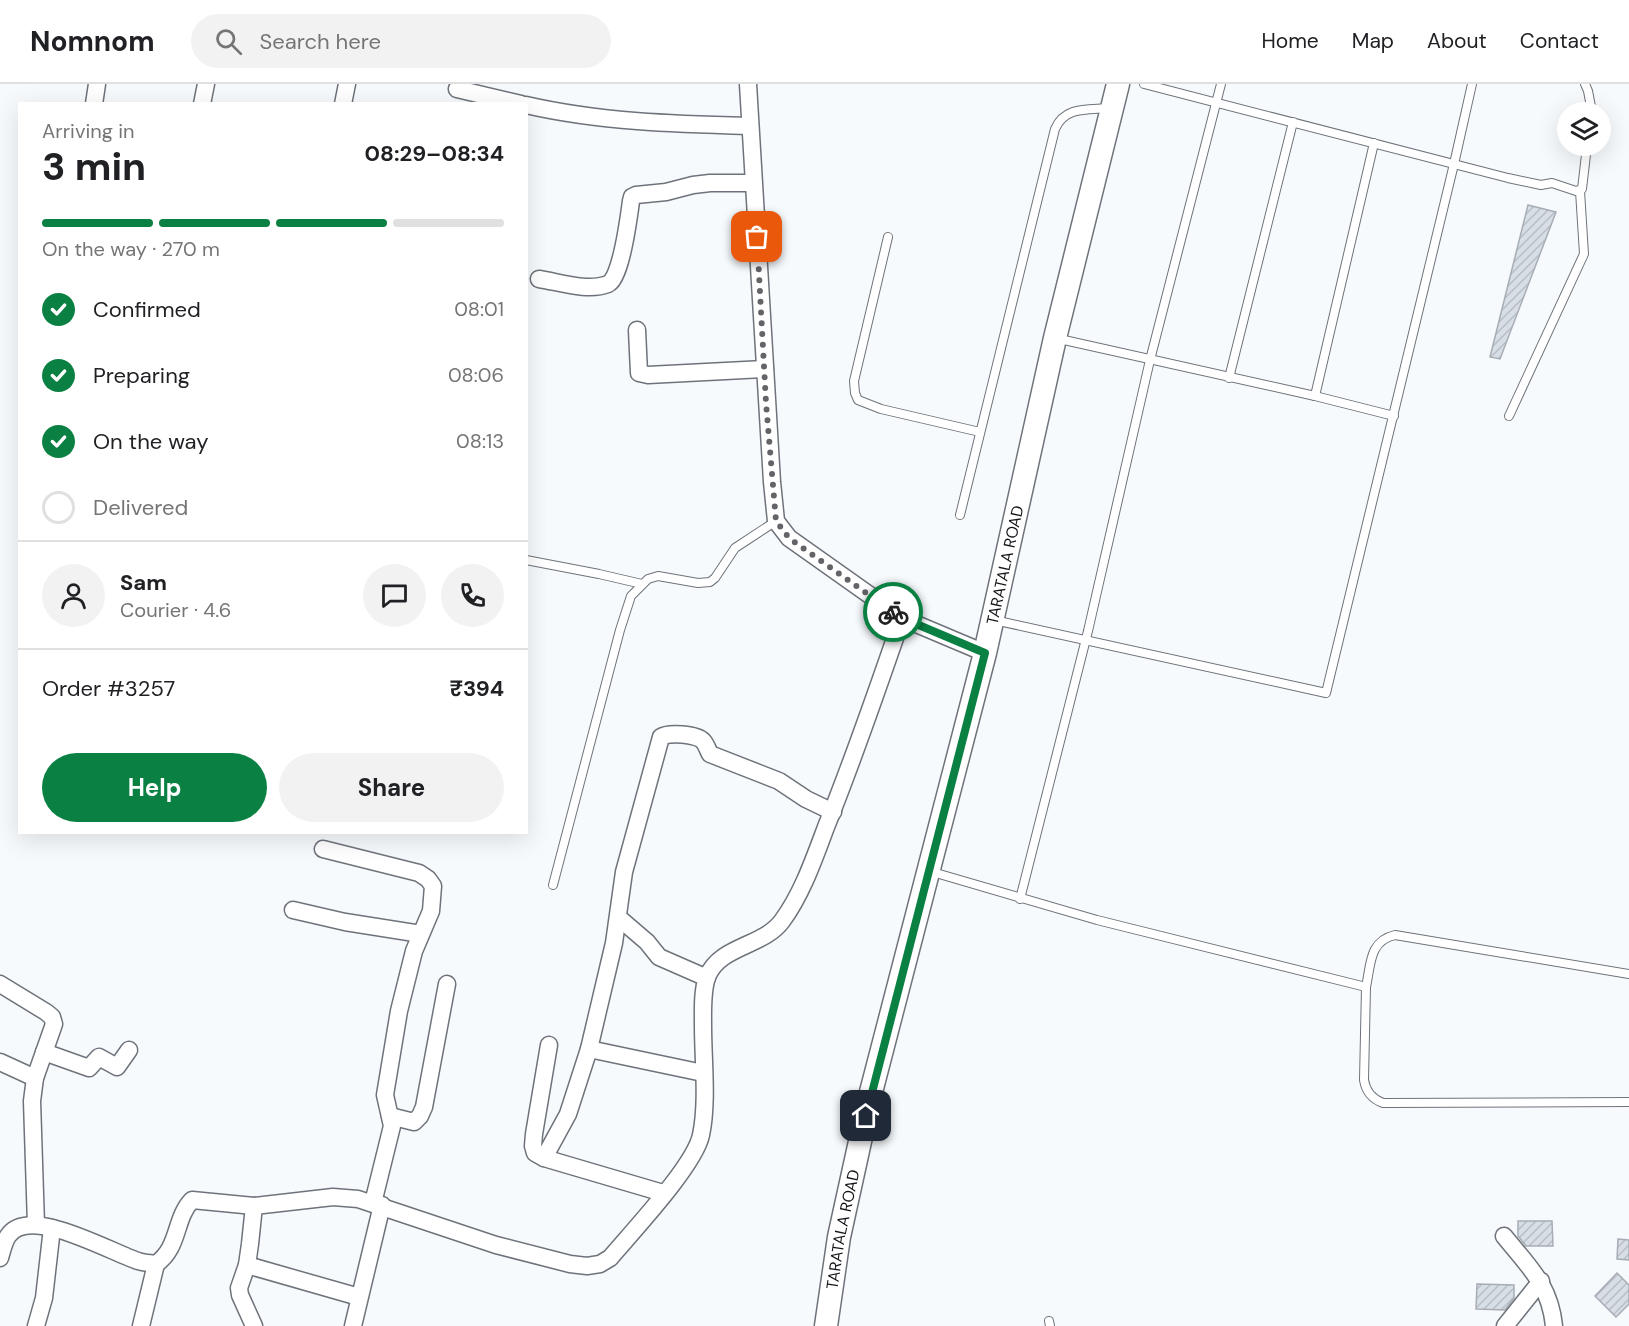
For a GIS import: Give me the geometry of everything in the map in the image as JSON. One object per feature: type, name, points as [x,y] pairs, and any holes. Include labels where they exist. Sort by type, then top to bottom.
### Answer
[{"type":"street","points":[[94,102],[97,84]]},
{"type":"street","points":[[202,102],[206,84]]},
{"type":"street","points":[[343,102],[347,84]]},
{"type":"street","points":[[748,84],[776,521],[789,538],[902,618],[985,653]]},
{"type":"street","name":"TARATALA ROAD","points":[[826,1326],[839,1237],[863,1128],[985,653],[1055,338],[1118,84]]},
{"type":"street","points":[[457,88],[513,102]]},
{"type":"street","points":[[528,105],[619,119],[750,126]]},
{"type":"street","points":[[539,279],[585,286],[612,282],[626,233],[632,197],[636,195],[666,192],[701,184],[753,183]]},
{"type":"street","points":[[637,330],[639,373],[648,375],[765,369]]},
{"type":"street","points":[[141,1326],[156,1264],[167,1256],[175,1240],[185,1208],[192,1200],[254,1206],[333,1197],[358,1198],[496,1245],[587,1266],[600,1264],[610,1258],[690,1160],[701,1137],[704,1116],[703,1008],[707,978],[714,963],[737,948],[765,935],[781,922],[806,879],[833,812],[902,618]]},
{"type":"street","points":[[544,1158],[568,1114],[589,1049],[619,918],[624,872],[660,741],[665,735],[675,734],[703,740],[710,754],[779,781],[801,796],[833,812]]},
{"type":"street","points":[[323,849],[408,870],[428,879],[433,886],[434,897],[431,911],[414,951],[399,1011],[387,1078],[386,1095],[392,1125],[353,1326]]},
{"type":"street","points":[[293,910],[345,922],[421,934]]},
{"type":"street","points":[[619,918],[660,957],[707,978]]},
{"type":"street","points":[[0,984],[46,1012],[52,1017],[54,1023],[35,1078],[32,1101],[44,1226],[44,1298],[36,1326]]},
{"type":"street","points":[[390,1116],[414,1122],[424,1107],[447,984]]},
{"type":"street","points":[[549,1045],[533,1146],[535,1153],[544,1158],[663,1193]]},
{"type":"street","points":[[589,1049],[703,1072]]},
{"type":"street","points":[[44,1052],[89,1068],[99,1056],[117,1067],[129,1050]]},
{"type":"street","points":[[0,1062],[35,1078]]},
{"type":"street","points":[[254,1206],[247,1264],[239,1288],[254,1326]]},
{"type":"street","points":[[0,1258],[9,1235],[22,1227],[44,1226],[88,1240],[139,1262],[156,1264]]},
{"type":"street","points":[[1504,1236],[1541,1281],[1551,1304],[1554,1326]]},
{"type":"street","points":[[247,1264],[359,1297]]},
{"type":"street","points":[[1505,1326],[1541,1281]]},
{"type":"lane","points":[[1144,84],[1455,164],[1541,185],[1552,183],[1580,191]]},
{"type":"lane","points":[[1020,899],[1086,641],[1150,360],[1221,84]]},
{"type":"lane","points":[[993,620],[1326,693],[1455,164],[1472,84]]},
{"type":"lane","points":[[1585,84],[1590,102]]},
{"type":"lane","points":[[960,515],[1055,129],[1059,119],[1066,114],[1113,108]]},
{"type":"lane","points":[[1229,378],[1293,122]]},
{"type":"lane","points":[[1315,396],[1374,143]]},
{"type":"lane","points":[[1509,416],[1584,254],[1580,191],[1586,156]]},
{"type":"lane","points":[[888,237],[854,381],[858,400],[881,409],[980,432]]},
{"type":"lane","points":[[1055,338],[1394,416]]},
{"type":"lane","points":[[553,885],[620,630],[632,596],[648,579],[658,576],[698,583],[710,582],[716,578],[735,548],[776,521]]},
{"type":"lane","points":[[528,561],[642,584]]},
{"type":"lane","points":[[928,871],[1097,920],[1366,987]]},
{"type":"lane","points":[[1629,974],[1395,935],[1384,938],[1374,948],[1366,987],[1364,1080],[1365,1088],[1378,1101],[1394,1105],[1629,1102]]},
{"type":"building","points":[[1528,205],[1556,212],[1500,359],[1490,357]]},
{"type":"building","points":[[1518,1221],[1552,1221],[1553,1246],[1526,1246],[1518,1236]]},
{"type":"building","points":[[1618,1239],[1629,1240],[1629,1260],[1617,1259]]},
{"type":"building","points":[[1617,1273],[1629,1285],[1629,1304],[1616,1317],[1595,1296]]},
{"type":"building","points":[[1477,1284],[1514,1285],[1514,1298],[1505,1310],[1476,1309]]},
{"type":"way so far","points":[[757,237],[771,482],[776,521],[789,538],[893,612]]},
{"type":"route","points":[[866,1116],[985,653],[902,618],[893,612]]}]
